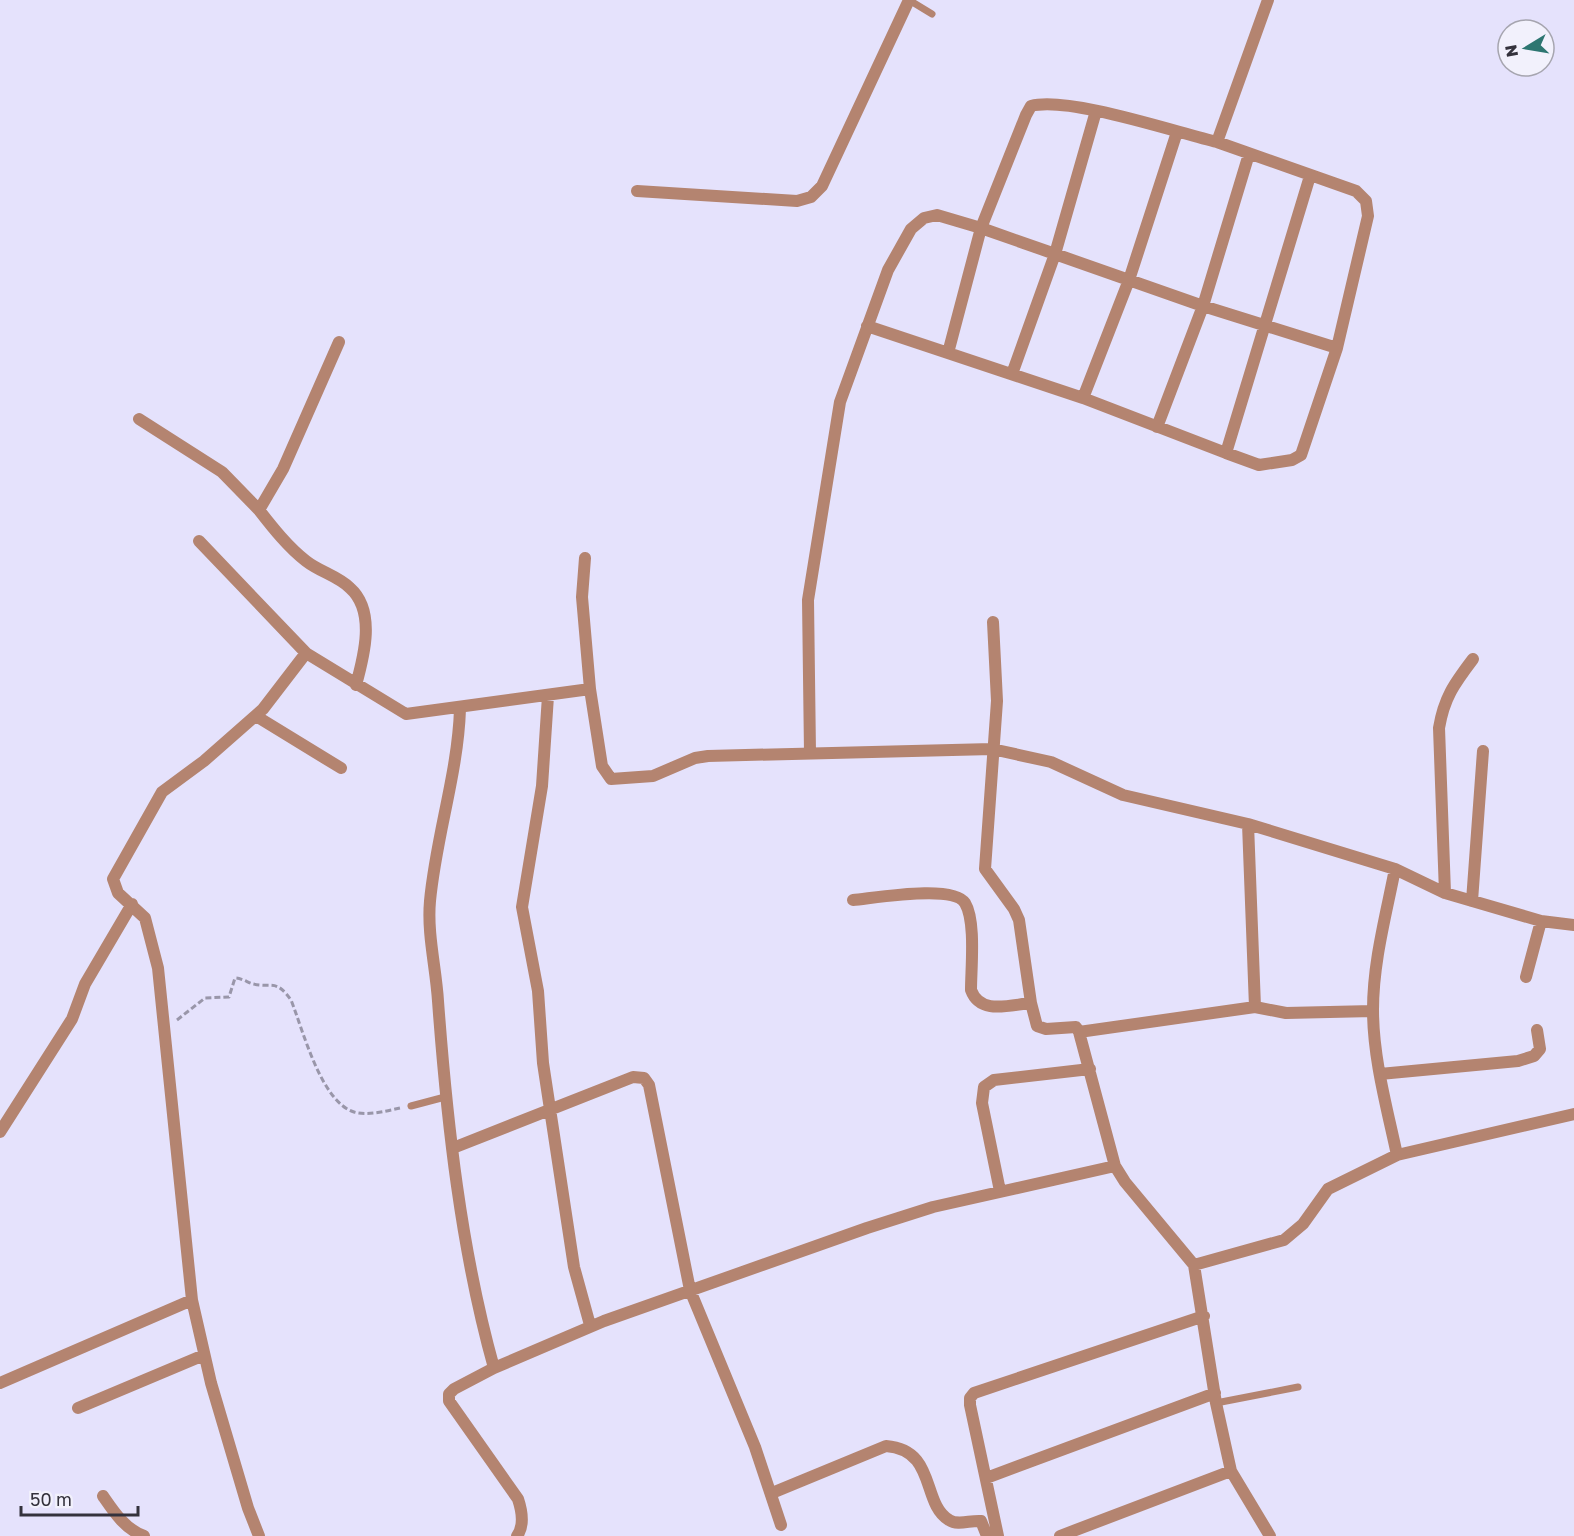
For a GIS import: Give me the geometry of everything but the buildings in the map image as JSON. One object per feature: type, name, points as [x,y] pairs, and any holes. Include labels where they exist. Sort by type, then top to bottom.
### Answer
[{"type":"street","points":[[637,191],[797,201],[811,197],[822,186],[909,0]]},
{"type":"street","points":[[1217,142],[1268,0]]},
{"type":"street","points":[[867,326],[948,353],[1012,374],[1083,398],[1259,465],[1292,460],[1301,455],[1337,348],[1368,216],[1366,201],[1356,191],[1217,142],[1096,111],[1042,103],[1031,106],[981,228],[948,353]]},
{"type":"street","points":[[1012,374],[1055,254],[1096,111]]},
{"type":"street","points":[[1083,398],[1129,280],[1177,132]]},
{"type":"street","points":[[1157,427],[1203,306],[1249,154]]},
{"type":"street","points":[[1226,453],[1310,176]]},
{"type":"street","points":[[810,753],[808,600],[840,402],[888,270],[911,229],[924,218],[936,215],[981,228],[1203,306],[1337,348]]},
{"type":"street","points":[[259,510],[283,469],[339,342]]},
{"type":"street","points":[[139,419],[222,472],[307,562],[344,583],[358,596],[365,614],[365,637],[363,661],[356,685]]},
{"type":"street","points":[[199,541],[306,653],[356,685],[411,715],[590,689]]},
{"type":"street","points":[[585,558],[582,597],[590,689],[602,766],[611,779],[653,776],[695,758],[708,756],[992,749],[1051,762],[1123,795],[1248,824],[1395,868],[1445,893],[1541,921],[1574,926]]},
{"type":"street","points":[[993,622],[997,701],[985,869],[1014,909],[1019,920],[1035,1020],[1041,1028],[1076,1027],[1090,1069],[1115,1166],[1125,1182],[1194,1265],[1231,1472],[1270,1536]]},
{"type":"street","points":[[259,1536],[245,1499],[204,1355],[192,1300],[158,968],[145,918],[115,889],[113,874],[159,796],[256,717],[306,653]]},
{"type":"street","points":[[1445,893],[1440,729],[1443,706],[1453,686],[1473,659]]},
{"type":"street","points":[[548,696],[542,786],[522,907],[538,992],[549,1108],[574,1267],[591,1325]]},
{"type":"street","points":[[460,709],[457,753],[439,835],[430,903],[445,1097],[474,1282],[494,1368]]},
{"type":"street","points":[[256,717],[341,768]]},
{"type":"street","points":[[1472,901],[1483,751]]},
{"type":"street","points":[[1248,824],[1255,1007]]},
{"type":"street","points":[[1395,868],[1377,961],[1373,1011],[1380,1074],[1397,1155]]},
{"type":"street","points":[[853,900],[942,892],[958,896],[965,903],[970,920],[971,990],[975,1000],[982,1006],[993,1007],[1031,1003]]},
{"type":"street","points":[[0,1132],[72,1019],[85,984],[132,904]]},
{"type":"street","points":[[1526,977],[1541,921]]},
{"type":"street","points":[[1079,1032],[1255,1007],[1286,1013],[1373,1011]]},
{"type":"street","points":[[1380,1074],[1518,1061],[1534,1056],[1540,1049],[1537,1030]]},
{"type":"street","points":[[1000,1191],[982,1103],[984,1087],[994,1080],[1090,1069]]},
{"type":"street","points":[[453,1148],[549,1108],[633,1077],[644,1078],[649,1085],[690,1290],[772,1493],[781,1525]]},
{"type":"street","points":[[1194,1265],[1284,1240],[1303,1224],[1328,1189],[1397,1155],[1574,1114]]},
{"type":"street","points":[[517,1536],[522,1516],[518,1498],[449,1401],[449,1395],[454,1389],[494,1368],[591,1325],[878,1225],[1000,1191],[1115,1166]]},
{"type":"street","points":[[0,1383],[192,1300]]},
{"type":"street","points":[[998,1536],[970,1405],[970,1398],[974,1393],[1204,1316]]},
{"type":"street","points":[[78,1407],[204,1355]]},
{"type":"street","points":[[986,1479],[1216,1398]]},
{"type":"street","points":[[772,1493],[886,1446],[901,1448],[911,1453],[924,1473],[942,1514],[950,1521],[960,1523],[981,1521],[987,1536]]},
{"type":"street","points":[[1060,1536],[1231,1472]]},
{"type":"street","points":[[103,1496],[129,1528],[144,1536]]},
{"type":"lane","points":[[909,0],[932,14]]},
{"type":"lane","points":[[411,1106],[445,1097]]},
{"type":"lane","points":[[1216,1398],[1298,1387]]},
{"type":"path","points":[[165,1036],[180,1015],[202,999],[229,997],[235,978],[255,984],[273,984],[285,992],[291,1000],[327,1088],[338,1103],[359,1113],[411,1106]]}]
